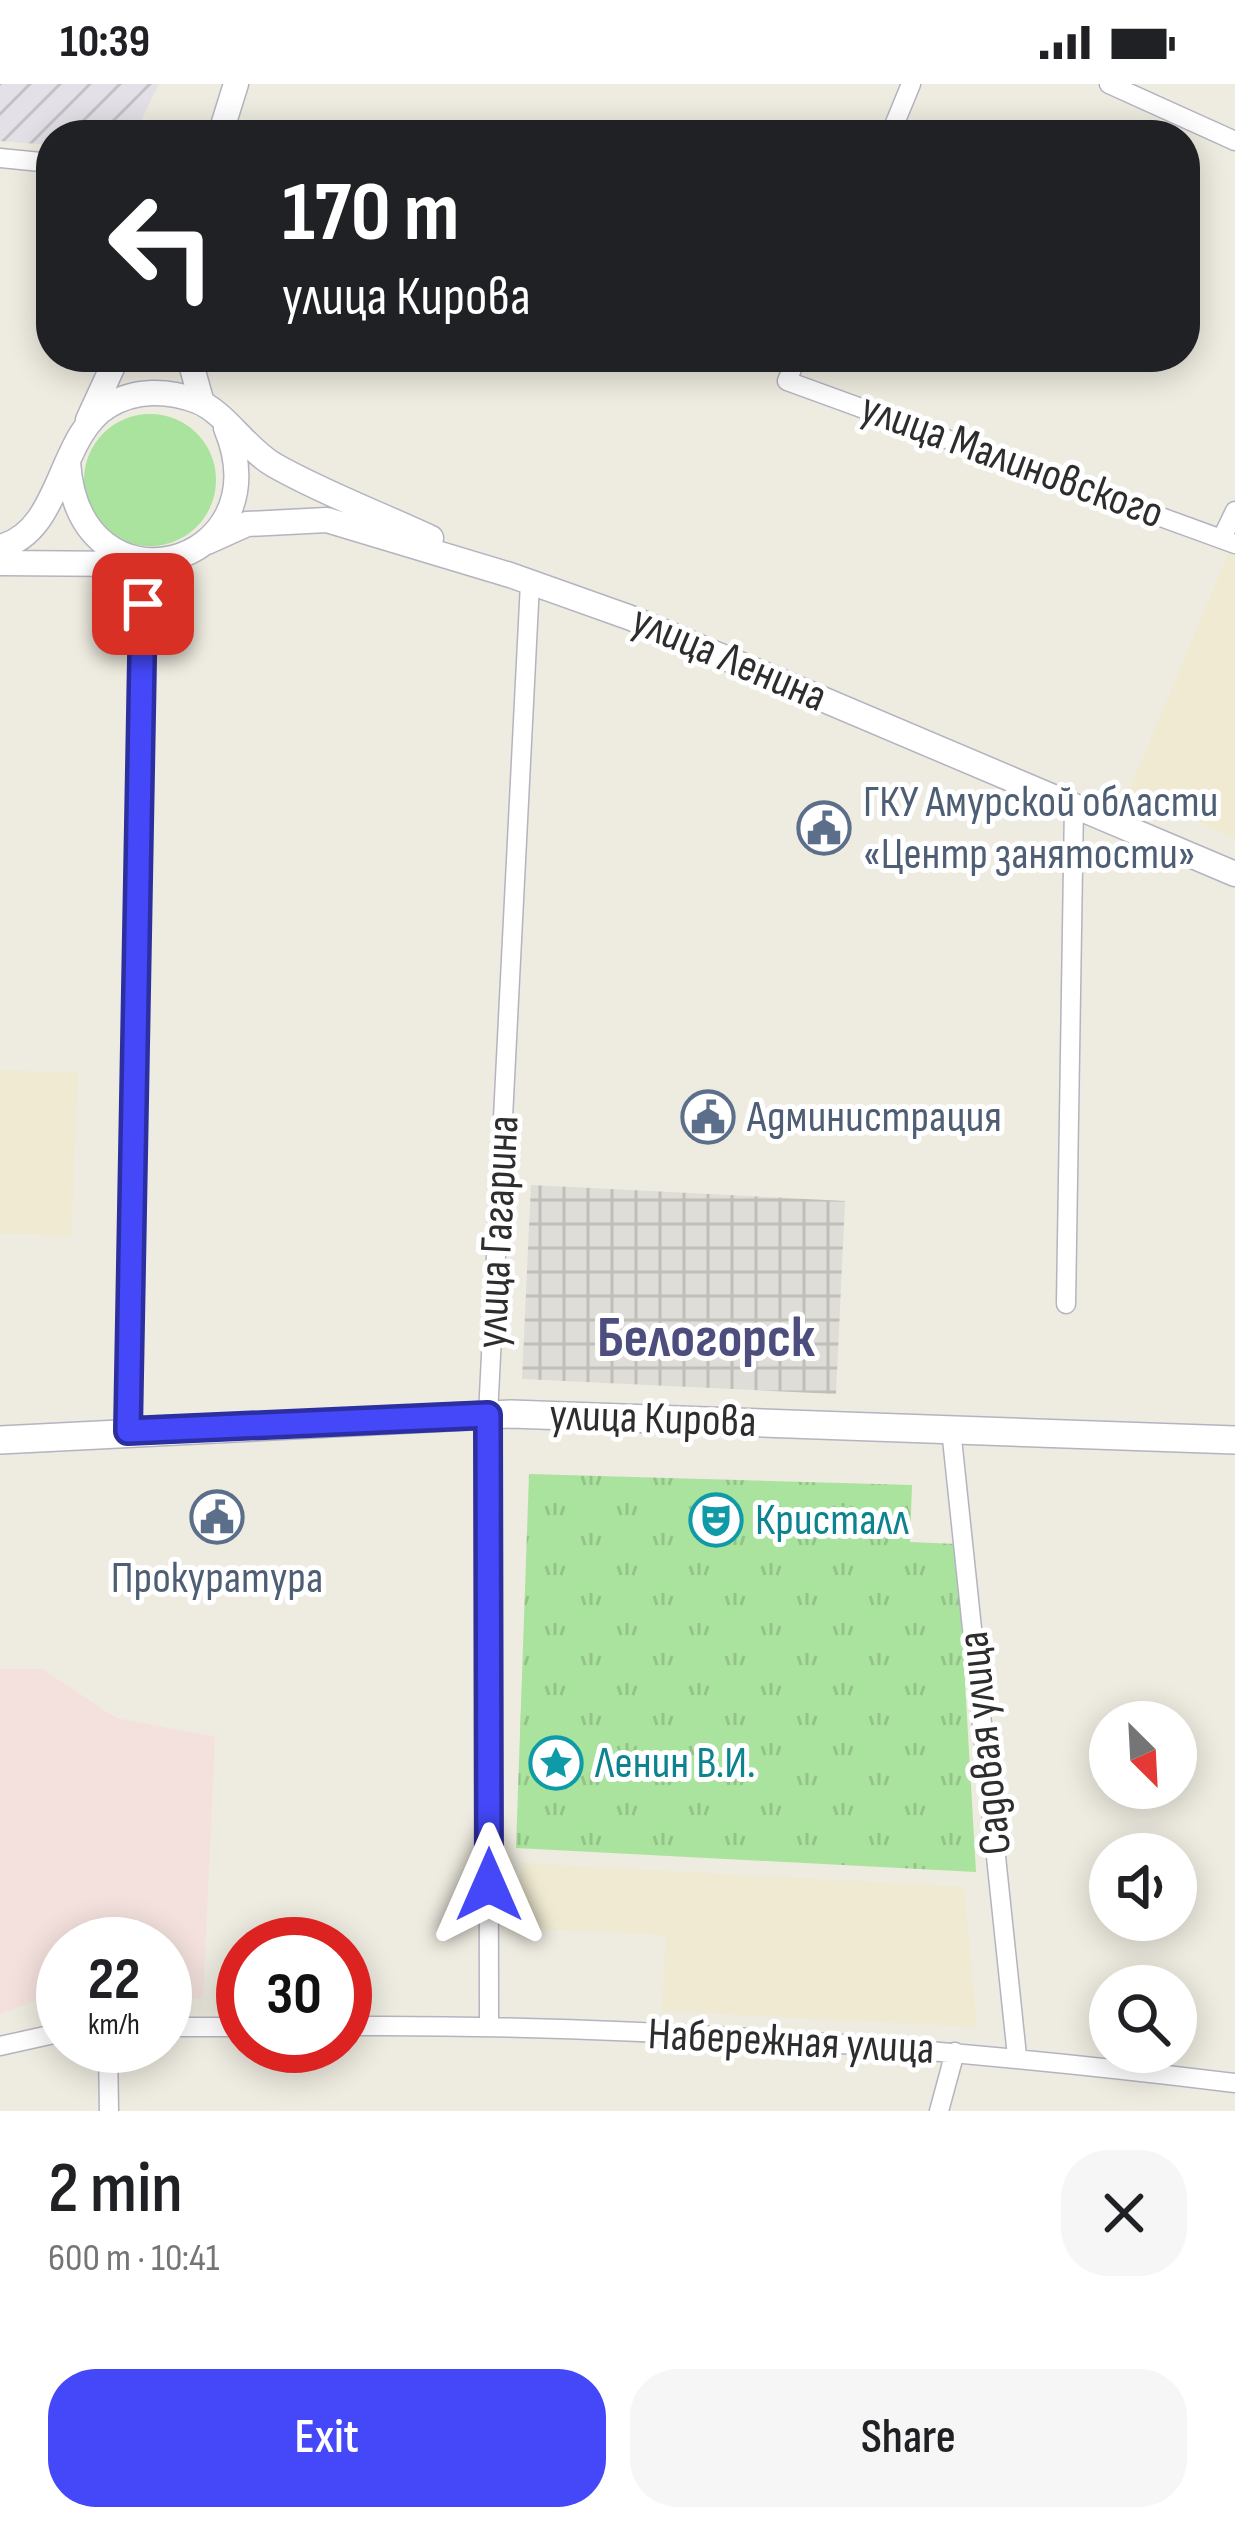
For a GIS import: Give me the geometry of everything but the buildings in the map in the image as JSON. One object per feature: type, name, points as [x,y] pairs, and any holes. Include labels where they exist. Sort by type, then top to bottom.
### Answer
[{"type":"main road","name":"улица Кирова","points":[[0,1440],[488,1415],[1235,1440]]},
{"type":"street","points":[[225,120],[236,84]]},
{"type":"street","points":[[896,120],[911,84]]},
{"type":"street","points":[[1109,84],[1189,120]]},
{"type":"street","points":[[1200,125],[1235,141]]},
{"type":"street","points":[[0,158],[36,162]]},
{"type":"street","points":[[0,547],[25,533],[68,462],[109,372]]},
{"type":"street","points":[[193,372],[202,403],[271,464],[520,579]]},
{"type":"street","name":"улица Малиновского","points":[[791,372],[787,381],[1228,541]]},
{"type":"street","points":[[83,430],[106,406],[137,394],[170,394],[202,403]]},
{"type":"street","points":[[0,563],[152,564],[207,542],[230,515],[238,490],[238,457],[225,426]]},
{"type":"street","points":[[68,462],[70,493],[83,523],[106,547],[152,564]]},
{"type":"street","points":[[1228,541],[1235,511]]},
{"type":"street","name":"улица Ленина","points":[[207,542],[247,524],[279,518],[327,520],[520,579],[631,618],[1235,874]]},
{"type":"street","name":"улица Гагарина","points":[[489,2025],[488,1415],[520,579]]},
{"type":"street","points":[[128,1431],[143,604]]},
{"type":"street","points":[[1066,1304],[1074,805]]},
{"type":"street","name":"Садовая улица","points":[[951,1429],[1017,2056]]},
{"type":"street","name":"Набережная улица","points":[[372,2026],[489,2025],[1017,2056],[1235,2083]]},
{"type":"street","points":[[0,2045],[36,2038]]},
{"type":"street","points":[[940,2111],[955,2052]]},
{"type":"street","points":[[108,2073],[109,2111]]},
{"type":"shaded area","points":[[0,84],[159,84],[141,120],[36,120],[36,144],[0,141]]},
{"type":"shaded area","points":[[1229,552],[1235,555],[1235,838],[1129,791]]},
{"type":"shaded area","points":[[0,1070],[78,1073],[71,1236],[0,1233]]},
{"type":"shaded area","points":[[531,1185],[845,1201],[836,1394],[522,1379]]},
{"type":"shaded area","points":[[0,1669],[42,1669],[116,1718],[215,1737],[203,1998],[192,1998],[192,1917],[36,1917],[36,2001],[0,2014]]},
{"type":"shaded area","points":[[520,1863],[964,1887],[977,2027],[662,2011],[666,1935],[519,1928]]},
{"type":"green space","points":[[150,414],[175,419],[196,434],[211,455],[216,480],[211,505],[196,526],[175,541],[150,546],[125,541],[104,526],[89,505],[84,480],[89,455],[104,434],[125,419]]},
{"type":"green space","points":[[529,1474],[912,1485],[910,1542],[957,1544],[976,1872],[516,1848]]},
{"type":"place","name":"ГКУ Амурской области «Центр занятости»","points":[[824,828]]},
{"type":"place","name":"Администрация","points":[[708,1117]]},
{"type":"place","name":"Прокуратура","points":[[217,1517]]},
{"type":"place","name":"Кристалл","points":[[716,1520]]},
{"type":"place","name":"Ленин В.И.","points":[[556,1763]]},
{"type":"district","name":"Белогорск","points":[[706,1339]]},
{"type":"route","points":[[143,604],[128,1431],[488,1415],[489,1885]]}]
